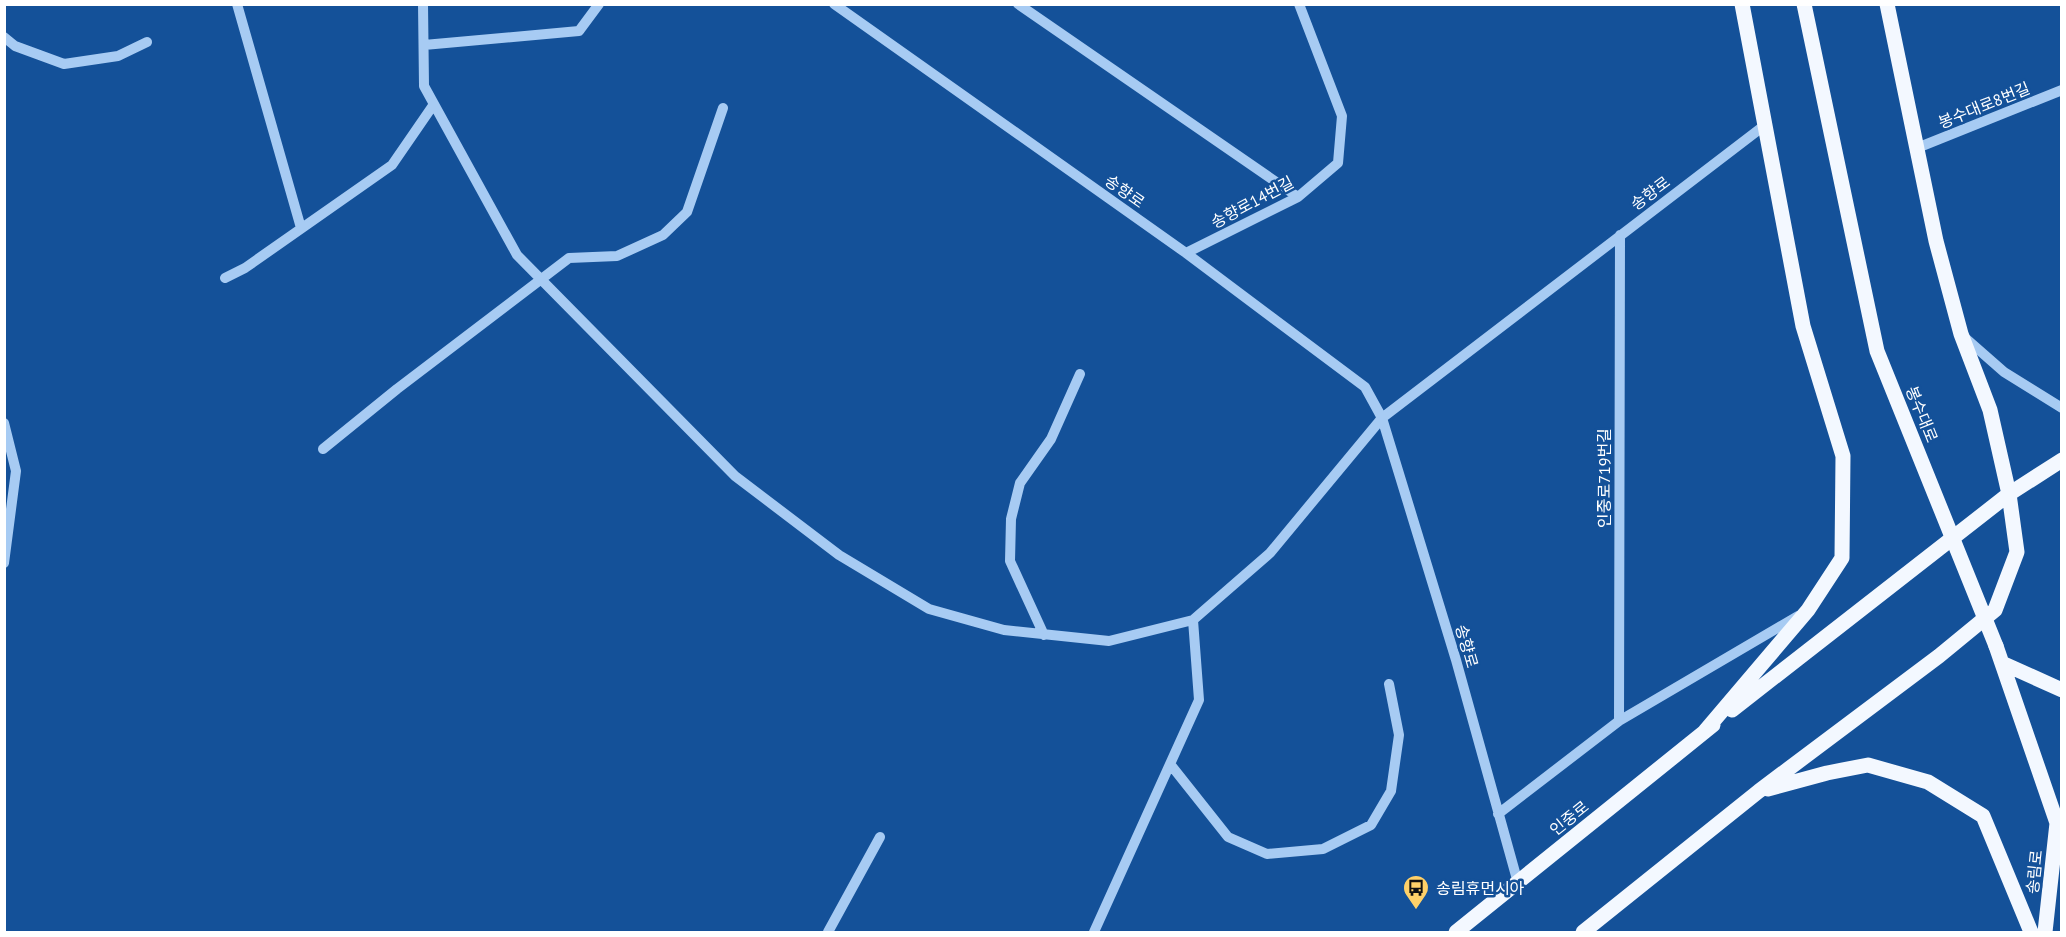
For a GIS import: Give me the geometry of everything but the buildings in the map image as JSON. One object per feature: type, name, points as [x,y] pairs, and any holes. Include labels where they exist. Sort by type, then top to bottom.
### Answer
[{"type":"main road","points":[[1705,731],[1808,610],[1842,558],[1843,456],[1803,326],[1742,4]]},
{"type":"main road","name":"봉수대로","points":[[1804,4],[1877,351],[1996,646],[2059,820]]},
{"type":"main road","points":[[1583,933],[1759,791],[1939,656],[1995,610],[2017,552],[2009,494],[1990,410],[1961,334],[1936,241],[1887,4]]},
{"type":"main road","points":[[1705,731],[2009,494],[2061,460]]},
{"type":"main road","points":[[2002,663],[2061,690]]},
{"type":"main road","name":"인중로","points":[[1456,933],[1705,731]]},
{"type":"main road","points":[[1759,791],[1868,765],[1928,782],[1983,816],[2031,933]]},
{"type":"main road","name":"송림로","points":[[2045,933],[2059,820]]},
{"type":"street","points":[[237,4],[301,228]]},
{"type":"street","points":[[423,4],[424,86],[517,255],[735,476],[839,555],[929,609],[1004,630],[1109,641],[1193,620],[1270,553],[1382,418]]},
{"type":"street","points":[[424,45],[579,31],[599,4]]},
{"type":"street","name":"송향로","points":[[834,4],[1186,253],[1365,387],[1382,418],[1456,660],[1518,883]]},
{"type":"street","points":[[1018,4],[1298,197]]},
{"type":"street","name":"송향로14번길","points":[[1186,253],[1298,197],[1338,163],[1342,116],[1299,4]]},
{"type":"street","points":[[4,37],[15,46],[64,64],[118,56],[147,42]]},
{"type":"street","name":"봉수대로8번길","points":[[1917,148],[2061,90]]},
{"type":"street","points":[[225,278],[245,268],[392,165],[434,104]]},
{"type":"street","points":[[323,449],[569,258],[617,256],[663,235],[687,212],[723,108]]},
{"type":"street","name":"송향로","points":[[1382,418],[1765,124]]},
{"type":"street","name":"인중로719번길","points":[[1619,721],[1620,235]]},
{"type":"street","points":[[1961,334],[2004,372],[2061,408]]},
{"type":"street","points":[[1044,634],[1010,561],[1011,519],[1020,483],[1051,439],[1080,374]]},
{"type":"street","points":[[4,423],[16,471],[4,563]]},
{"type":"street","points":[[1498,814],[1619,721],[1808,610]]},
{"type":"street","points":[[1094,933],[1199,700],[1193,620]]},
{"type":"street","points":[[1170,764],[1228,837],[1267,854],[1323,849],[1371,825],[1391,791],[1399,735],[1389,684]]},
{"type":"street","points":[[830,932],[880,837]]},
{"type":"place","name":"송림휴먼시아","points":[[1416,911]]}]
